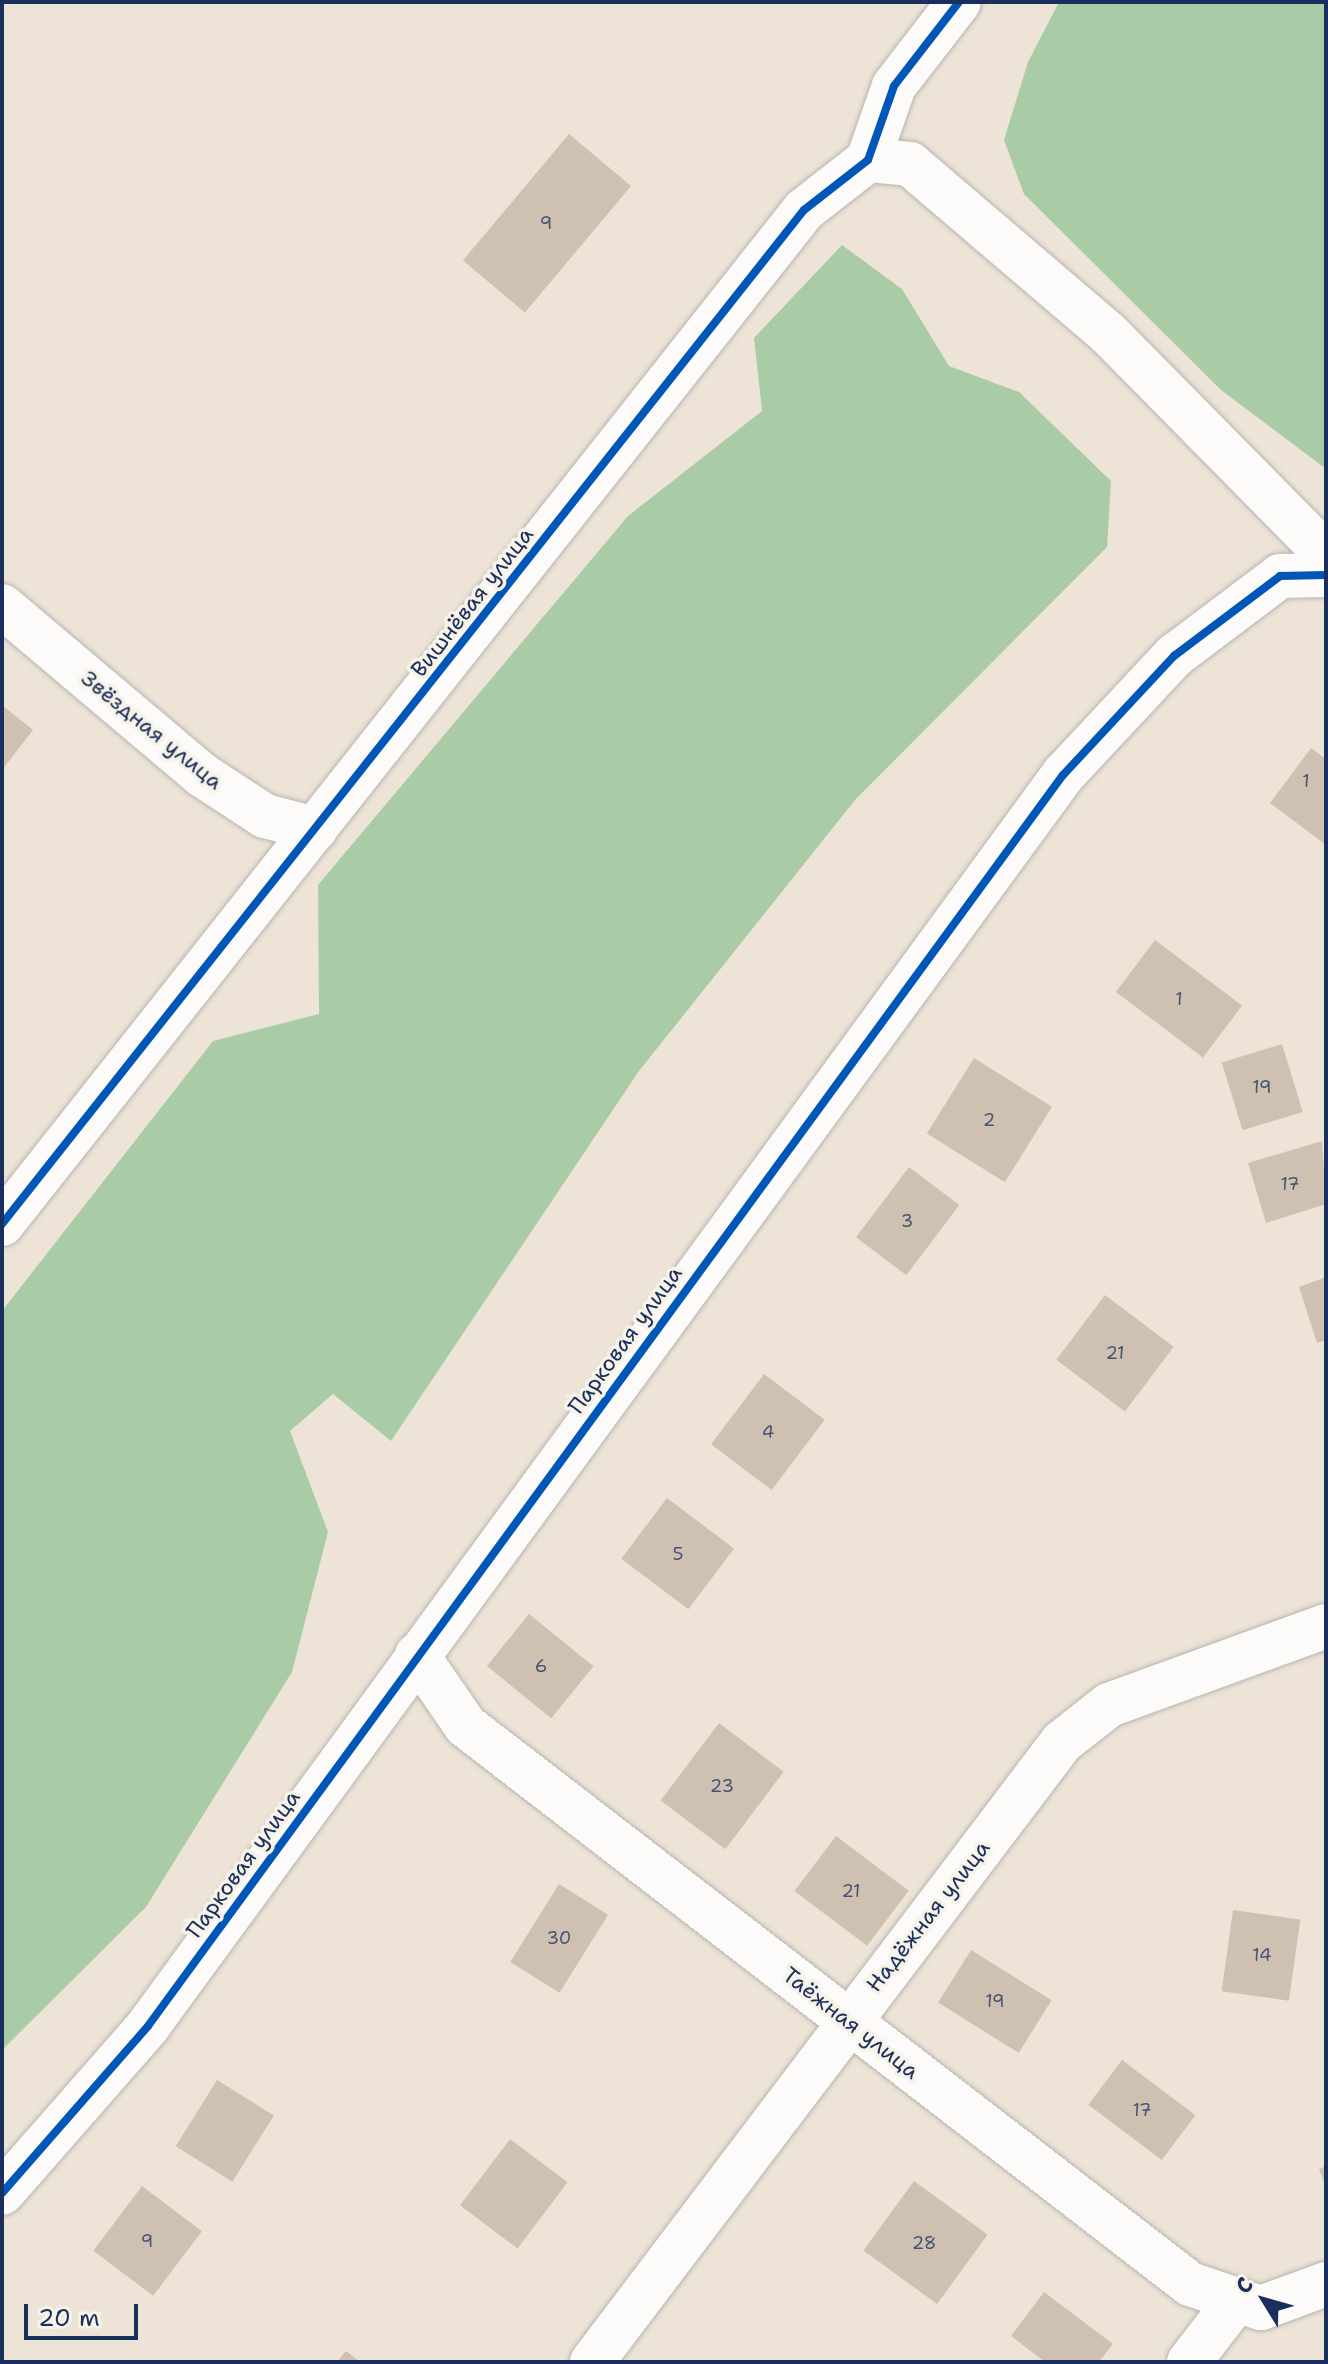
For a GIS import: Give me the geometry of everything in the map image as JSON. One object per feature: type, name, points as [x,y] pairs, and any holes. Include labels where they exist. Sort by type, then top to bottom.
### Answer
[{"type":"street","points":[[959,2],[894,86],[868,160],[910,164],[1108,333],[1326,554]]},
{"type":"street","name":"Вишнёвая улица","points":[[2,1224],[804,210],[868,160]]},
{"type":"street","name":"Парковая улица","points":[[2,2193],[148,2026],[1063,775],[1174,656],[1280,576],[1326,575]]},
{"type":"street","name":"Звёздная улица","points":[[2,606],[202,775],[265,816],[315,829]]},
{"type":"street","name":"Надёжная улица","points":[[592,2362],[848,2020],[1062,1742],[1109,1705],[1326,1626]]},
{"type":"street","name":"Таёжная улица","points":[[417,1655],[466,1726],[1190,2284],[1261,2308],[1326,2284]]},
{"type":"street","points":[[1189,2362],[1237,2300]]},
{"type":"green space","points":[[1059,2],[1326,2],[1326,469],[1221,390],[1024,194],[1004,140],[1028,62]]},
{"type":"green space","points":[[842,245],[902,289],[949,366],[1019,392],[1111,481],[1107,547],[855,800],[639,1071],[391,1441],[333,1394],[290,1431],[328,1532],[292,1672],[146,1907],[2,2050],[2,1311],[213,1041],[319,1014],[318,885],[628,516],[762,411],[754,338]]},
{"type":"building","points":[[569,134],[631,186],[525,312],[463,260]]},
{"type":"building","points":[[2,705],[33,730],[2,770]]},
{"type":"building","points":[[1311,748],[1326,759],[1326,845],[1270,803]]},
{"type":"building","points":[[1155,940],[1242,1006],[1203,1058],[1116,992]]},
{"type":"building","points":[[1282,1044],[1303,1112],[1243,1130],[1222,1062]]},
{"type":"building","points":[[974,1058],[1052,1107],[1005,1182],[927,1133]]},
{"type":"building","points":[[1322,1141],[1326,1204],[1266,1223],[1248,1163]]},
{"type":"building","points":[[909,1167],[959,1205],[906,1275],[856,1237]]},
{"type":"building","points":[[1326,1277],[1326,1340],[1317,1343],[1299,1287]]},
{"type":"building","points":[[1105,1295],[1174,1347],[1125,1411],[1056,1360]]},
{"type":"building","points":[[764,1374],[825,1420],[772,1490],[711,1444]]},
{"type":"building","points":[[667,1498],[734,1549],[688,1609],[621,1559]]},
{"type":"building","points":[[529,1614],[594,1666],[551,1718],[487,1666]]},
{"type":"building","points":[[719,1723],[784,1772],[725,1849],[661,1800]]},
{"type":"building","points":[[836,1836],[909,1891],[867,1946],[794,1891]]},
{"type":"building","points":[[559,1884],[608,1915],[559,1993],[510,1962]]},
{"type":"building","points":[[1233,1910],[1300,1919],[1289,2001],[1222,1991]]},
{"type":"building","points":[[971,1950],[1052,2000],[1019,2053],[938,2003]]},
{"type":"building","points":[[1122,2060],[1195,2115],[1162,2160],[1088,2105]]},
{"type":"building","points":[[217,2080],[274,2116],[232,2182],[176,2146]]},
{"type":"building","points":[[510,2139],[568,2182],[518,2249],[460,2205]]},
{"type":"building","points":[[1326,2166],[1326,2187],[1319,2169]]},
{"type":"building","points":[[914,2181],[988,2234],[937,2304],[863,2251]]},
{"type":"building","points":[[142,2186],[202,2231],[153,2296],[93,2251]]},
{"type":"building","points":[[1044,2292],[1113,2344],[1099,2362],[1045,2362],[1011,2336]]},
{"type":"building","points":[[346,2351],[360,2362],[337,2362]]},
{"type":"cycle path","points":[[2,1224],[804,210],[868,160],[894,86],[959,2]]},
{"type":"cycle path","points":[[2,2193],[148,2026],[1063,775],[1174,656],[1280,576],[1326,575]]}]
